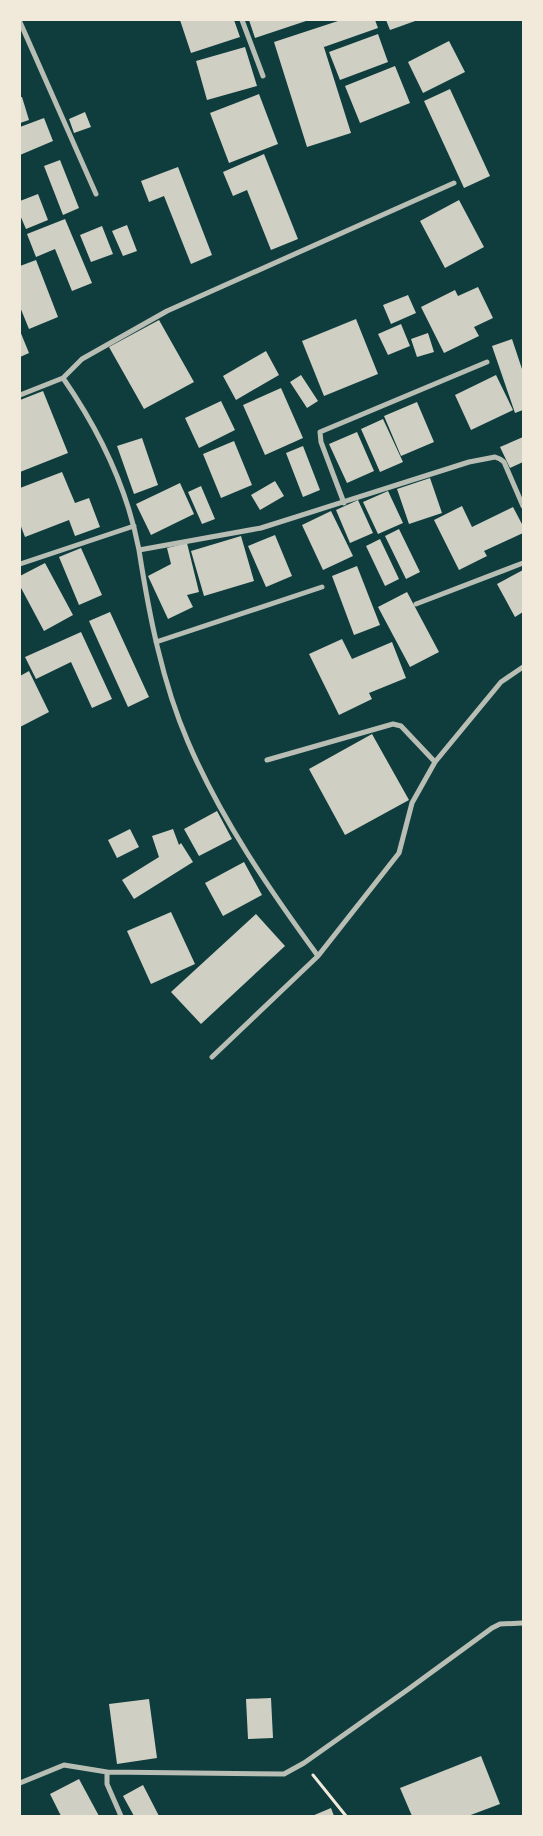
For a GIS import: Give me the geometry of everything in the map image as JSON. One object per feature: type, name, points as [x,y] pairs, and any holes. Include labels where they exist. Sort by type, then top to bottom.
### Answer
[{"type":"street","points":[[242,20],[263,76]]},
{"type":"street","points":[[20,22],[96,194]]},
{"type":"street","points":[[20,395],[63,378],[82,359],[167,311],[454,183]]},
{"type":"street","points":[[344,503],[321,442],[320,432],[487,362]]},
{"type":"street","points":[[63,378],[82,406],[115,470],[134,526],[156,642],[188,741],[210,788],[269,889],[318,956]]},
{"type":"street","points":[[139,550],[261,528],[469,462],[495,457],[504,462],[523,506]]},
{"type":"street","points":[[20,564],[134,526]]},
{"type":"street","points":[[416,604],[523,562]]},
{"type":"street","points":[[156,642],[322,587]]},
{"type":"street","points":[[212,1057],[318,956],[399,852],[412,802],[435,762],[501,682],[523,667]]},
{"type":"street","points":[[267,760],[393,724],[401,726],[435,762]]},
{"type":"street","points":[[20,1783],[64,1765],[107,1772],[142,1771],[278,1775],[304,1763],[492,1628],[500,1624],[523,1623]]},
{"type":"street","points":[[107,1772],[107,1784],[121,1816]]},
{"type":"path","points":[[304,1763],[346,1816]]},
{"type":"building","points":[[180,20],[234,20],[240,37],[191,53]]},
{"type":"building","points":[[249,20],[309,20],[255,38]]},
{"type":"building","points":[[341,20],[375,20],[378,28],[324,47],[322,41],[351,133],[307,147],[274,42]]},
{"type":"building","points":[[386,20],[418,20],[390,30]]},
{"type":"building","points":[[378,34],[388,62],[340,80],[329,52]]},
{"type":"building","points":[[449,41],[465,72],[423,93],[408,62]]},
{"type":"building","points":[[245,47],[257,86],[207,100],[196,61]]},
{"type":"building","points":[[395,66],[410,103],[360,123],[345,86]]},
{"type":"building","points":[[450,89],[490,176],[464,188],[424,101]]},
{"type":"building","points":[[259,94],[278,144],[229,163],[210,113]]},
{"type":"building","points":[[20,97],[22,97],[29,120],[20,123]]},
{"type":"building","points":[[85,112],[91,127],[74,133],[69,119]]},
{"type":"building","points":[[44,118],[53,141],[20,155],[20,127]]},
{"type":"building","points":[[264,154],[298,239],[271,250],[247,190],[233,196],[223,172]]},
{"type":"building","points":[[60,160],[79,208],[63,215],[44,166]]},
{"type":"building","points":[[178,167],[212,255],[191,264],[164,196],[149,202],[141,181]]},
{"type":"building","points":[[38,194],[48,220],[26,229],[20,215],[20,201]]},
{"type":"building","points":[[459,200],[484,247],[445,268],[420,221]]},
{"type":"building","points":[[65,219],[92,283],[72,291],[55,249],[36,257],[27,234]]},
{"type":"building","points":[[127,225],[137,251],[123,256],[112,231]]},
{"type":"building","points":[[102,226],[113,254],[91,262],[80,235]]},
{"type":"building","points":[[36,260],[58,317],[29,329],[20,307],[20,266]]},
{"type":"building","points":[[478,287],[493,318],[474,327],[479,336],[444,353],[421,307],[455,290],[458,296]]},
{"type":"building","points":[[408,295],[416,313],[391,324],[383,305]]},
{"type":"building","points":[[356,319],[378,374],[324,396],[302,341]]},
{"type":"building","points":[[159,320],[194,382],[144,409],[109,347]]},
{"type":"building","points":[[401,324],[410,346],[388,355],[378,334]]},
{"type":"building","points":[[20,331],[29,353],[20,357]]},
{"type":"building","points":[[428,333],[434,352],[417,357],[411,339]]},
{"type":"building","points":[[512,339],[523,372],[523,410],[515,413],[492,346]]},
{"type":"building","points":[[266,351],[279,375],[236,400],[223,376]]},
{"type":"building","points":[[301,375],[318,401],[307,408],[290,382]]},
{"type":"building","points":[[496,375],[513,410],[471,430],[455,395]]},
{"type":"building","points":[[281,388],[303,438],[265,455],[243,405]]},
{"type":"building","points":[[43,391],[68,453],[20,472],[20,400]]},
{"type":"building","points":[[221,401],[235,430],[199,448],[185,418]]},
{"type":"building","points":[[417,402],[434,442],[401,456],[384,416]]},
{"type":"building","points":[[383,419],[403,462],[380,472],[361,429]]},
{"type":"building","points":[[357,432],[374,471],[347,483],[329,444]]},
{"type":"building","points":[[523,437],[523,462],[510,468],[500,447]]},
{"type":"building","points":[[142,438],[158,485],[134,494],[117,446]]},
{"type":"building","points":[[234,441],[252,485],[221,498],[203,454]]},
{"type":"building","points":[[303,446],[320,490],[303,497],[286,453]]},
{"type":"building","points":[[62,472],[75,503],[89,498],[100,527],[75,536],[69,520],[25,537],[20,524],[20,488]]},
{"type":"building","points":[[430,478],[442,513],[409,524],[397,489]]},
{"type":"building","points":[[275,481],[284,496],[260,510],[251,495]]},
{"type":"building","points":[[180,483],[194,514],[151,535],[136,504]]},
{"type":"building","points":[[201,486],[215,519],[202,524],[188,492]]},
{"type":"building","points":[[388,491],[403,523],[378,534],[363,502]]},
{"type":"building","points":[[358,500],[373,533],[350,543],[336,510]]},
{"type":"building","points":[[462,506],[472,527],[513,507],[523,526],[523,533],[484,551],[487,556],[459,570],[434,520]]},
{"type":"building","points":[[331,511],[353,556],[323,570],[302,525]]},
{"type":"building","points":[[399,529],[420,572],[406,579],[385,536]]},
{"type":"building","points":[[275,535],[292,576],[266,587],[248,546]]},
{"type":"building","points":[[241,536],[254,581],[204,596],[191,551]]},
{"type":"building","points":[[380,539],[399,579],[385,586],[366,546]]},
{"type":"building","points":[[187,543],[199,592],[187,595],[193,607],[168,619],[148,576],[171,564],[167,548]]},
{"type":"building","points":[[81,548],[102,595],[79,605],[59,557]]},
{"type":"building","points":[[45,563],[73,615],[44,631],[20,586],[20,576]]},
{"type":"building","points":[[357,566],[380,625],[354,635],[332,576]]},
{"type":"building","points":[[523,570],[523,612],[515,617],[497,584]]},
{"type":"building","points":[[407,592],[439,652],[410,667],[378,607]]},
{"type":"building","points":[[110,612],[149,697],[128,707],[89,621]]},
{"type":"building","points":[[81,632],[112,699],[92,708],[71,662],[36,679],[25,657]]},
{"type":"building","points":[[342,639],[352,659],[392,642],[406,678],[369,693],[372,699],[339,715],[309,654]]},
{"type":"building","points":[[29,671],[49,712],[20,727],[20,676]]},
{"type":"building","points":[[372,734],[409,800],[345,835],[309,769]]},
{"type":"building","points":[[217,811],[232,839],[199,856],[184,829]]},
{"type":"building","points":[[130,829],[139,847],[117,858],[108,840]]},
{"type":"building","points":[[173,829],[179,845],[181,843],[193,862],[134,899],[122,880],[159,857],[152,836]]},
{"type":"building","points":[[244,862],[262,895],[223,916],[205,883]]},
{"type":"building","points":[[171,912],[195,964],[151,984],[127,931]]},
{"type":"building","points":[[256,914],[285,946],[201,1024],[171,992]]},
{"type":"building","points":[[271,1698],[273,1738],[248,1739],[246,1699]]},
{"type":"building","points":[[149,1699],[157,1758],[117,1764],[109,1704]]},
{"type":"building","points":[[481,1756],[500,1804],[468,1816],[412,1816],[400,1788]]},
{"type":"building","points":[[79,1779],[99,1816],[61,1816],[50,1794]]},
{"type":"building","points":[[143,1785],[159,1816],[134,1816],[123,1796]]},
{"type":"building","points":[[331,1808],[334,1816],[312,1816]]}]
